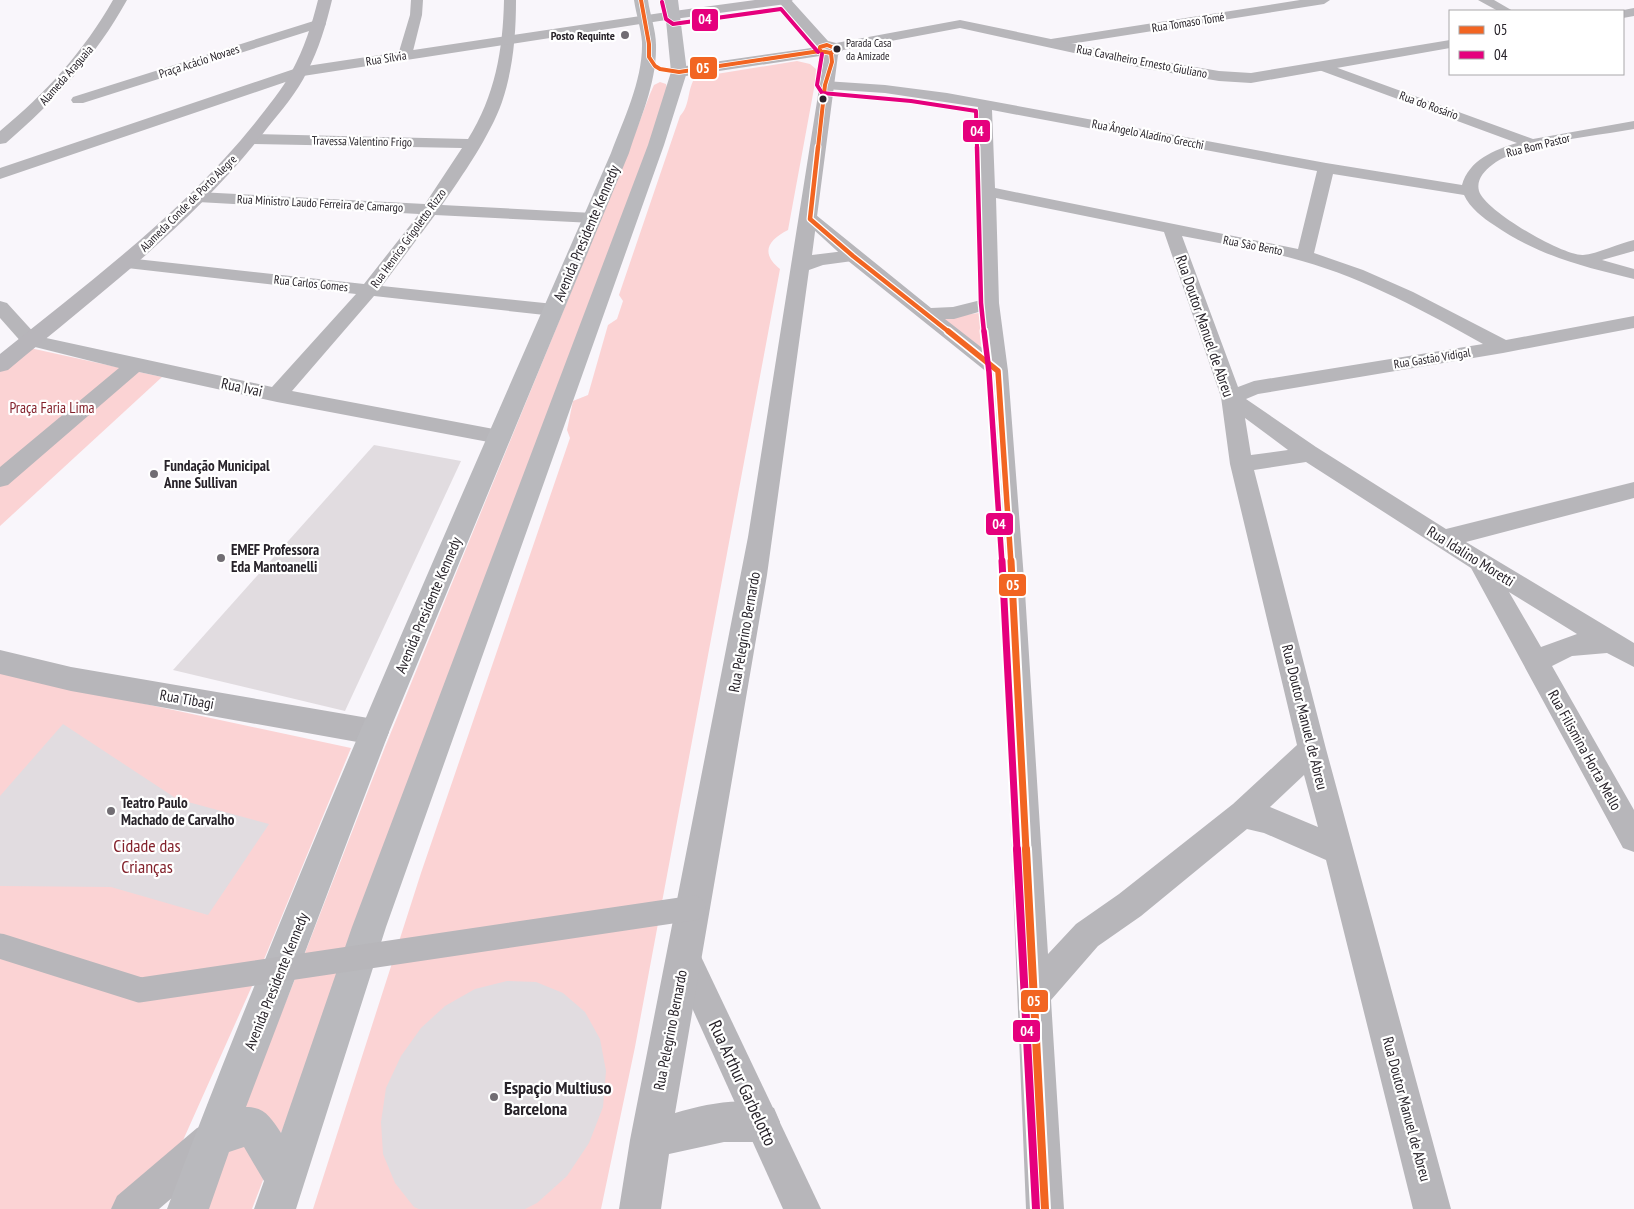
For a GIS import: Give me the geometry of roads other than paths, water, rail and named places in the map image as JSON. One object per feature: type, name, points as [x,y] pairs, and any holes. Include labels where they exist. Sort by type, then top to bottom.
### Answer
[{"type":"main road","name":"Alameda Conde de Porto Alegre","points":[[0,364],[127,263],[198,197],[252,139],[300,72],[320,23],[325,0]]},
{"type":"main road","name":"Avenida Presidente Kennedy","points":[[188,1209],[214,1138],[374,732],[620,153],[640,95],[649,58],[649,44],[641,0]]},
{"type":"main road","points":[[281,1194],[369,927],[635,208],[679,72],[671,0]]},
{"type":"main road","points":[[645,24],[674,15],[785,0]]},
{"type":"main road","points":[[649,58],[654,66],[660,69],[679,72]]},
{"type":"main road","points":[[640,95],[657,79],[679,72]]},
{"type":"main road","points":[[214,1138],[239,1127],[254,1127],[281,1194]]},
{"type":"street","name":"Alameda Araguaia","points":[[0,139],[44,102],[78,65],[108,23],[120,0]]},
{"type":"street","points":[[405,55],[416,15],[417,0]]},
{"type":"street","name":"Rua Henrica Grigoletto Rizzo","points":[[277,395],[371,289],[432,209],[473,144],[493,105],[504,72],[510,0]]},
{"type":"street","points":[[785,0],[828,49]]},
{"type":"street","name":"Rua Tomaso Tomé","points":[[1051,43],[1324,0]]},
{"type":"street","points":[[1484,0],[1505,10]]},
{"type":"street","name":"Praça Acácio Novaes","points":[[78,100],[320,23]]},
{"type":"street","name":"Rua Sílvia","points":[[0,174],[300,72],[508,40],[645,24]]},
{"type":"street","name":"Rua Cavalheiro Ernesto Giuliano","points":[[679,72],[828,49],[960,24],[1147,64],[1238,78],[1261,77],[1324,67],[1449,44]]},
{"type":"street","name":"Rua Pelegrino Bernardo","points":[[640,1209],[664,1060],[685,957],[754,574],[800,267],[810,219],[825,86],[832,62],[828,49]]},
{"type":"street","name":"Rua do Rosário","points":[[1324,67],[1534,144]]},
{"type":"street","name":"Rua Ângelo Aladino Grecchi","points":[[825,86],[912,92],[1132,130],[1326,168],[1470,191]]},
{"type":"street","points":[[985,104],[990,303],[998,371],[1013,592],[1045,1209]]},
{"type":"street","points":[[1071,119],[1102,110]]},
{"type":"street","points":[[1125,113],[1132,130]]},
{"type":"street","name":"Rua Bom Pastor","points":[[1470,191],[1471,182],[1480,167],[1506,152],[1534,144],[1634,125]]},
{"type":"street","name":"Travessa Valentino Frigo","points":[[252,139],[473,144]]},
{"type":"street","points":[[1305,256],[1326,168]]},
{"type":"street","name":"Rua São Bento","points":[[986,191],[1305,256],[1345,268],[1441,312],[1503,347]]},
{"type":"street","points":[[1470,191],[1477,202],[1511,230],[1540,246],[1580,261],[1634,274]]},
{"type":"street","name":"Rua Ministro Laudo Ferreira de Camargo","points":[[198,197],[593,218]]},
{"type":"street","points":[[810,219],[852,256],[998,371]]},
{"type":"street","name":"Rua Doutor Manuel de Abreu","points":[[1171,229],[1231,397],[1241,464],[1312,749],[1432,1209]]},
{"type":"street","points":[[1580,261],[1634,245]]},
{"type":"street","points":[[800,267],[820,260],[852,256]]},
{"type":"street","name":"Rua Carlos Gomes","points":[[127,263],[554,310]]},
{"type":"street","points":[[926,314],[960,312],[990,303]]},
{"type":"street","points":[[0,306],[30,340]]},
{"type":"street","name":"Rua Gastão Vidigal","points":[[1231,397],[1254,388],[1503,347],[1634,322]]},
{"type":"street","name":"Rua Ivai","points":[[30,340],[135,365],[277,395],[499,437]]},
{"type":"street","points":[[0,479],[135,365]]},
{"type":"street","name":"Rua Idalino Moretti","points":[[1231,397],[1266,425],[1442,539],[1634,656]]},
{"type":"street","points":[[1241,464],[1310,454]]},
{"type":"street","points":[[1442,539],[1634,490]]},
{"type":"street","name":"Rua Filismina Horta Mello","points":[[1480,562],[1634,838]]},
{"type":"street","points":[[1536,663],[1556,649],[1575,644],[1611,642]]},
{"type":"street","name":"Rua Tibagi","points":[[0,662],[71,679],[374,732]]},
{"type":"street","points":[[1034,994],[1087,935],[1130,905],[1243,814],[1312,749]]},
{"type":"street","points":[[1243,814],[1267,820],[1340,851]]},
{"type":"street","points":[[0,946],[140,990],[693,908]]},
{"type":"street","name":"Rua Arthur Garbelotto","points":[[685,957],[802,1209]]},
{"type":"street","points":[[650,1140],[692,1128],[724,1122],[760,1122]]},
{"type":"street","points":[[130,1209],[214,1138]]},
{"type":"place","name":"Posto Requinte","points":[[625,35]]},
{"type":"place","name":"Parada Casa da Amizade","points":[[837,49]]},
{"type":"place","name":"Fundação Municipal Anne Sullivan","points":[[154,474]]},
{"type":"place","name":"EMEF Professora Eda Mantoanelli","points":[[221,558]]},
{"type":"place","name":"Teatro Paulo Machado de Carvalho","points":[[111,811]]},
{"type":"place","name":"Espaçio Multiuso Barcelona","points":[[494,1097]]},
{"type":"park label","name":"Praça Faria Lima","points":[[52,407]]},
{"type":"park label","name":"Cidade das Crianças","points":[[147,855]]}]
